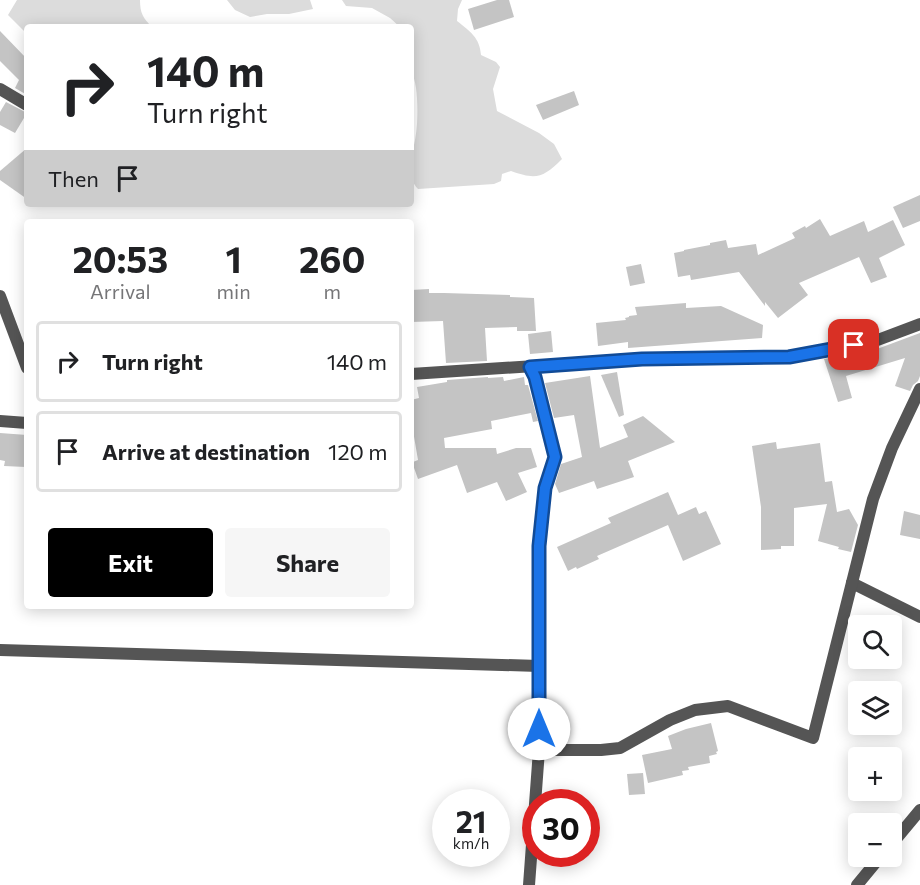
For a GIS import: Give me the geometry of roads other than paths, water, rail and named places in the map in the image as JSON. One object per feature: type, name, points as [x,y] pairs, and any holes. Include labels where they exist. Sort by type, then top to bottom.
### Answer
[{"type":"street","points":[[0,89],[24,103]]},
{"type":"street","points":[[0,296],[24,360]]},
{"type":"street","points":[[414,374],[642,359],[789,357],[875,341],[920,324]]},
{"type":"street","points":[[529,885],[539,750],[539,546],[545,488],[555,457],[535,377],[530,367]]},
{"type":"street","points":[[539,750],[620,748],[670,720],[695,710],[728,706],[813,738],[873,499],[892,448],[920,389]]},
{"type":"street","points":[[0,421],[24,423]]},
{"type":"street","points":[[852,583],[920,617]]},
{"type":"street","points":[[0,651],[539,666]]},
{"type":"street","points":[[902,832],[920,810]]},
{"type":"street","points":[[857,885],[872,867]]}]
